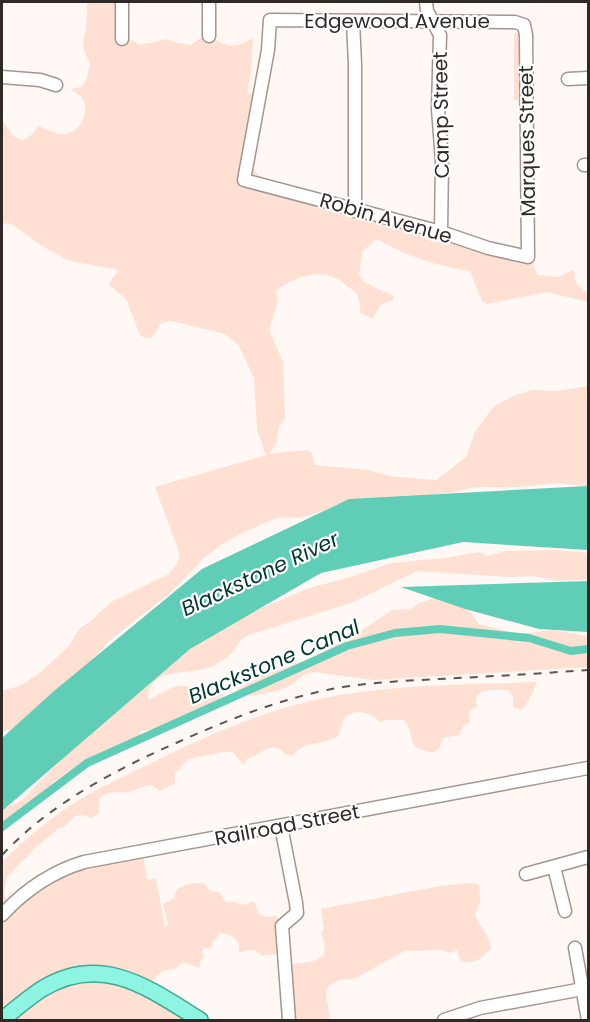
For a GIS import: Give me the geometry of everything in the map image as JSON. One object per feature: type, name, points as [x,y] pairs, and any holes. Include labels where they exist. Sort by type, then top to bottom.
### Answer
[{"type":"main road","points":[[2,1020],[51,984],[67,978],[95,974],[117,976],[135,982],[200,1020]]},
{"type":"street","points":[[122,2],[122,39]]},
{"type":"street","points":[[209,2],[209,36]]},
{"type":"street","name":"Camp Street","points":[[426,2],[427,11],[440,35],[438,109],[442,161],[441,232]]},
{"type":"street","name":"Edgewood Avenue","points":[[244,180],[266,58],[270,20],[514,22],[524,26]]},
{"type":"street","points":[[353,22],[356,211]]},
{"type":"street","name":"Marques Street","points":[[524,26],[526,35],[528,257]]},
{"type":"street","points":[[2,77],[40,80],[56,85]]},
{"type":"street","points":[[568,79],[588,78]]},
{"type":"street","name":"Robin Avenue","points":[[244,180],[301,193],[356,211],[528,257]]},
{"type":"street","name":"Railroad Street","points":[[2,915],[24,894],[44,880],[84,862],[588,768]]},
{"type":"street","points":[[281,826],[297,913],[282,926],[289,1020]]},
{"type":"street","points":[[526,874],[588,857]]},
{"type":"street","points":[[554,867],[565,911]]},
{"type":"street","points":[[575,948],[585,988],[588,1020]]},
{"type":"street","points":[[444,1020],[480,1008],[585,988]]},
{"type":"shaded area","points":[[87,2],[122,2],[120,34],[140,45],[167,39],[191,45],[206,34],[219,42],[234,46],[253,38],[247,93],[257,95],[248,162],[268,187],[357,217],[361,214],[487,250],[526,250],[538,275],[559,277],[572,270],[575,273],[576,283],[588,293],[588,302],[547,292],[487,304],[482,301],[470,271],[422,259],[377,239],[362,251],[359,275],[365,283],[394,296],[393,300],[380,306],[373,319],[361,313],[356,294],[338,279],[320,274],[311,275],[284,285],[276,291],[278,301],[269,330],[283,362],[285,418],[279,426],[276,444],[269,454],[305,450],[311,452],[315,465],[368,470],[389,476],[436,480],[466,457],[475,432],[493,407],[513,396],[532,390],[557,391],[588,386],[588,487],[560,483],[516,487],[475,487],[449,493],[337,504],[300,518],[282,517],[271,520],[240,534],[204,558],[169,594],[111,639],[79,674],[22,726],[2,732],[2,693],[4,690],[20,686],[41,672],[68,647],[81,627],[90,622],[111,602],[169,574],[178,562],[179,552],[155,487],[266,455],[257,430],[254,378],[239,346],[225,334],[171,321],[162,322],[152,337],[145,338],[140,335],[126,299],[109,285],[118,272],[115,269],[69,261],[39,244],[10,223],[2,224],[2,121],[15,137],[23,139],[32,134],[38,126],[57,133],[72,132],[80,124],[85,114],[84,102],[71,89],[82,87],[87,78],[90,62],[84,45]]},
{"type":"shaded area","points":[[514,33],[535,34],[527,44],[527,103],[514,99]]},
{"type":"shaded area","points":[[558,550],[588,553],[588,579],[557,581],[534,576],[511,577],[417,571],[353,602],[246,636],[228,657],[212,666],[163,676],[155,681],[150,689],[148,700],[176,686],[189,687],[205,696],[224,694],[211,709],[160,729],[141,731],[139,741],[128,741],[83,761],[2,823],[2,808],[23,799],[131,683],[235,616],[264,607],[309,588],[391,563],[480,552],[487,556],[506,551]]},
{"type":"shaded area","points":[[441,596],[452,597],[472,614],[479,624],[518,634],[554,630],[588,636],[588,667],[374,680],[314,672],[303,675],[291,685],[277,691],[250,696],[236,690],[262,676],[309,659],[358,633],[392,610],[410,609],[419,603]]},
{"type":"shaded area","points":[[537,682],[522,710],[513,707],[513,697],[508,690],[490,690],[480,693],[477,696],[477,707],[469,711],[470,722],[463,726],[460,735],[443,738],[439,749],[432,753],[415,747],[404,720],[384,720],[380,723],[373,716],[358,712],[345,718],[337,737],[302,747],[294,755],[285,755],[281,750],[272,748],[247,759],[244,765],[233,752],[188,759],[175,774],[175,783],[160,791],[151,785],[103,795],[99,798],[99,813],[91,818],[83,815],[75,816],[36,847],[7,877],[4,895],[11,907],[14,907],[39,886],[63,874],[88,865],[141,855],[147,880],[156,878],[165,927],[168,924],[163,904],[174,898],[177,889],[188,884],[204,883],[210,891],[219,892],[226,902],[243,905],[254,901],[259,914],[267,917],[275,916],[287,926],[283,937],[284,953],[262,956],[252,950],[239,953],[237,941],[221,933],[214,940],[210,949],[205,947],[202,951],[204,956],[199,968],[184,962],[173,970],[160,973],[146,990],[115,980],[84,980],[85,982],[112,983],[138,992],[185,1020],[2,1020],[2,862],[38,830],[76,802],[201,739],[242,722],[306,702],[392,689]]},
{"type":"shaded area","points":[[479,884],[480,904],[475,915],[491,948],[481,958],[461,962],[457,950],[451,953],[441,950],[404,951],[356,978],[340,980],[328,986],[326,994],[330,1020],[289,1020],[286,965],[314,961],[324,954],[321,909],[440,886]]},
{"type":"water","name":"Blackstone River","points":[[588,486],[588,550],[463,542],[321,573],[190,649],[2,811],[2,738],[54,691],[202,569],[349,499]]},
{"type":"water","points":[[588,581],[588,632],[539,629],[465,609],[401,587]]},
{"type":"waterway","name":"Blackstone Canal","points":[[2,827],[87,763],[347,646],[395,633],[440,629],[529,638],[571,651],[588,649]]},
{"type":"railway","points":[[2,855],[41,820],[83,790],[106,777],[198,733],[287,700],[369,684],[588,670]]}]
